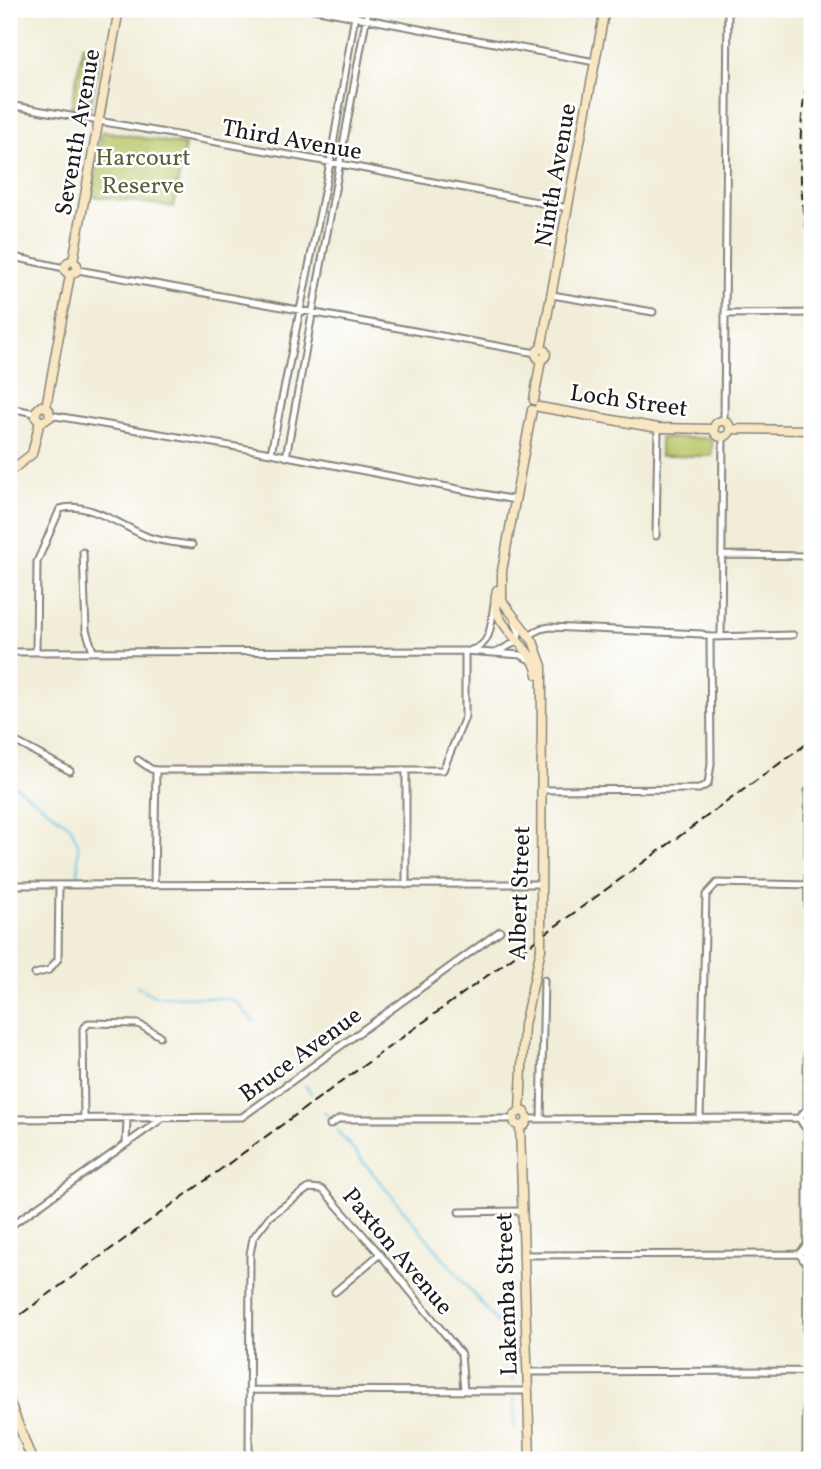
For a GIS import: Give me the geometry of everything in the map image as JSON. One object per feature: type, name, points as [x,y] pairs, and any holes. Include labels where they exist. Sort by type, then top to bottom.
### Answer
[{"type":"main road","name":"Seventh Avenue","points":[[71,271],[66,263],[73,261],[119,9]]},
{"type":"main road","name":"Ninth Avenue","points":[[502,571],[535,406],[539,354],[605,9]]},
{"type":"main road","points":[[37,417],[47,421],[71,271]]},
{"type":"main road","name":"Loch Street","points":[[535,406],[658,428],[714,429]]},
{"type":"main road","points":[[9,472],[32,454],[39,407],[48,411]]},
{"type":"main road","points":[[724,420],[730,424],[731,429],[728,435],[723,437],[716,434],[714,429],[717,422],[724,420]]},
{"type":"main road","points":[[731,429],[812,430]]},
{"type":"main road","points":[[502,571],[495,596],[499,616],[528,652],[537,668]]},
{"type":"main road","name":"Albert Street","points":[[502,571],[500,595],[529,636],[539,653],[542,666],[541,949],[524,1025],[520,1111]]},
{"type":"main road","name":"Albert Street","points":[[537,668],[541,716]]},
{"type":"main road","points":[[520,1111],[525,1112],[528,1119],[525,1125],[517,1123],[514,1115],[520,1111]]},
{"type":"main road","name":"Lakemba Street","points":[[517,1123],[530,1460]]},
{"type":"main road","points":[[9,1400],[32,1460]]},
{"type":"street","points":[[313,9],[595,62]]},
{"type":"street","points":[[271,453],[330,163],[356,9]]},
{"type":"street","points":[[286,457],[368,9]]},
{"type":"street","points":[[724,420],[728,9]]},
{"type":"street","name":"Third Avenue","points":[[9,106],[340,164],[568,208]]},
{"type":"street","points":[[9,256],[71,271],[539,354]]},
{"type":"street","points":[[552,295],[653,312]]},
{"type":"street","points":[[725,314],[812,313]]},
{"type":"street","points":[[9,408],[37,417]]},
{"type":"street","points":[[48,411],[515,500]]},
{"type":"street","points":[[656,536],[658,428]]},
{"type":"street","points":[[721,635],[723,437]]},
{"type":"street","points":[[36,652],[37,562],[60,509],[67,507],[106,515],[147,536],[192,545]]},
{"type":"street","points":[[83,552],[86,627],[93,651]]},
{"type":"street","points":[[722,555],[812,556]]},
{"type":"street","points":[[465,651],[479,649],[485,644],[495,596]]},
{"type":"street","points":[[494,654],[518,641],[519,632],[509,611]]},
{"type":"street","points":[[529,636],[550,627],[702,634],[710,637],[793,635]]},
{"type":"street","points":[[541,790],[699,789],[708,784],[710,637]]},
{"type":"street","points":[[9,652],[465,651],[525,656],[537,668]]},
{"type":"street","points":[[138,760],[156,770],[443,770],[465,717],[465,651]]},
{"type":"street","points":[[9,738],[70,771]]},
{"type":"street","points":[[154,885],[156,770]]},
{"type":"street","points":[[405,770],[406,885]]},
{"type":"street","points":[[799,1118],[803,1112],[810,1113],[808,790]]},
{"type":"street","points":[[700,1119],[706,895],[717,883],[810,885]]},
{"type":"street","points":[[9,885],[541,884]]},
{"type":"street","points":[[35,974],[49,970],[58,960],[59,885]]},
{"type":"street","name":"Bruce Avenue","points":[[9,1119],[242,1117],[500,931]]},
{"type":"street","name":"Albert Street","points":[[541,1119],[544,980]]},
{"type":"street","points":[[83,1119],[85,1026],[89,1023],[138,1024],[160,1036]]},
{"type":"street","points":[[528,1119],[799,1118]]},
{"type":"street","points":[[799,1118],[802,1125],[809,1125],[810,1248],[803,1248],[799,1254]]},
{"type":"street","points":[[126,1142],[127,1119]]},
{"type":"street","points":[[9,1227],[162,1119]]},
{"type":"street","points":[[330,1125],[340,1119],[517,1123]]},
{"type":"street","name":"Paxton Avenue","points":[[249,1460],[250,1254],[253,1238],[270,1216],[309,1188],[321,1189],[380,1254],[461,1354],[464,1391]]},
{"type":"street","points":[[459,1212],[522,1211]]},
{"type":"street","points":[[335,1292],[380,1254]]},
{"type":"street","points":[[524,1255],[799,1254]]},
{"type":"street","points":[[799,1254],[802,1260],[809,1261],[807,1460]]},
{"type":"street","points":[[527,1372],[806,1371]]},
{"type":"street","points":[[249,1390],[528,1391]]},
{"type":"green space","points":[[83,45],[101,48],[90,110],[71,107]]},
{"type":"green space","name":"Harcourt Reserve","points":[[102,131],[185,145],[173,207],[92,196]]},
{"type":"green space","points":[[660,438],[709,438],[712,442],[712,456],[660,456]]},
{"type":"waterway","points":[[9,781],[71,827],[78,844],[78,875]]},
{"type":"waterway","points":[[137,986],[154,996],[225,998],[236,1002],[254,1022]]},
{"type":"waterway","points":[[305,1085],[311,1093]]},
{"type":"waterway","points":[[324,1111],[331,1121]]},
{"type":"waterway","points":[[337,1130],[509,1337],[513,1381]]},
{"type":"waterway","points":[[514,1398],[515,1428]]},
{"type":"railway","points":[[812,55],[803,106],[800,157],[803,208],[812,259]]},
{"type":"railway","points":[[9,1323],[812,740]]}]
